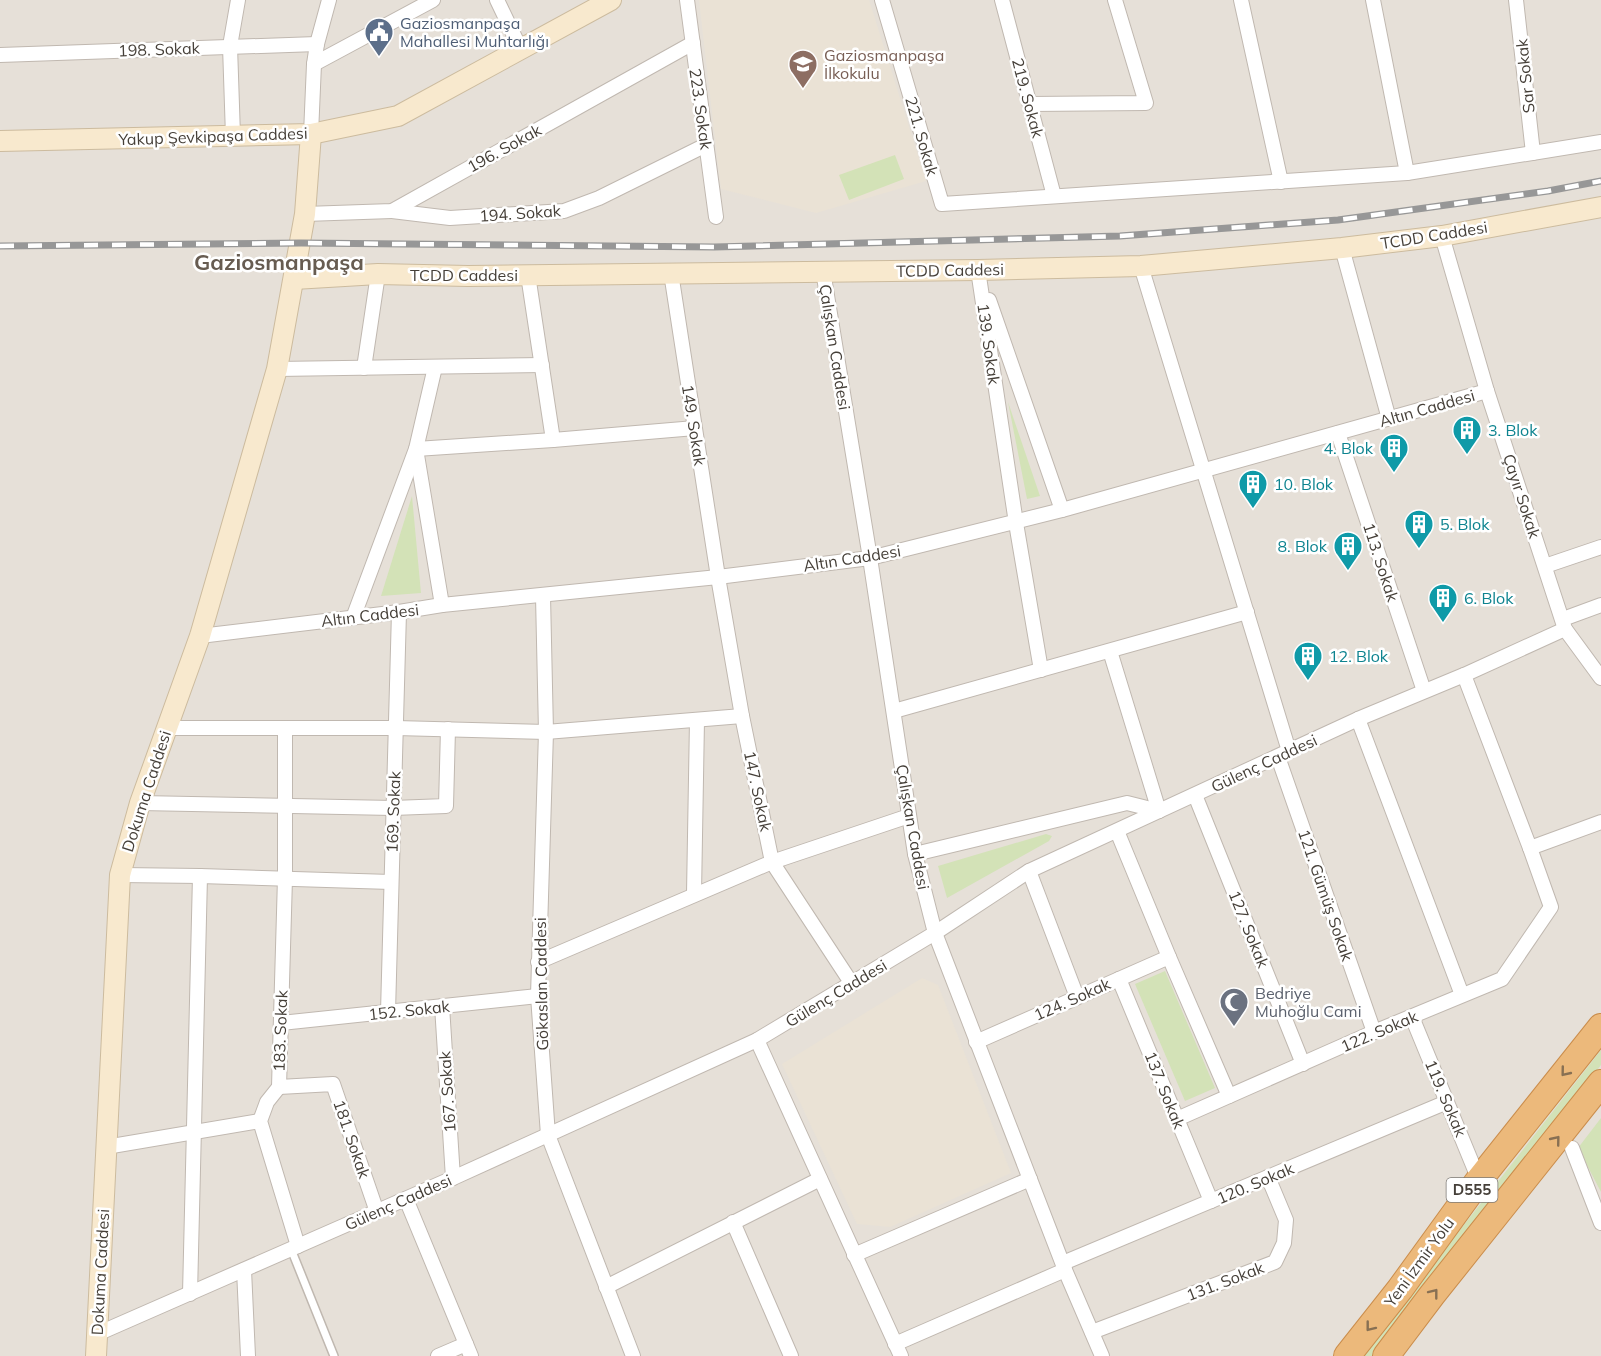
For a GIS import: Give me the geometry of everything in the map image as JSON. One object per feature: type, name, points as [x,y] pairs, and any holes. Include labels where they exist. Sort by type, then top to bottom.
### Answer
[{"type":"highway","name":"Yeni İzmir Yolu","points":[[1347,1356],[1400,1288],[1479,1179],[1601,1027]]},
{"type":"highway","name":"Yeni İzmir Yolu","points":[[1386,1356],[1601,1083]]},
{"type":"main road","name":"Yakup Şevkipaşa Caddesi","points":[[0,141],[311,134],[398,116],[610,0]]},
{"type":"main road","name":"Dokuma Caddesi","points":[[96,1356],[120,875],[140,803],[200,636],[278,369],[301,243],[311,134]]},
{"type":"main road","name":"TCDD Caddesi","points":[[294,279],[378,274],[468,276],[1141,266],[1342,248],[1442,236],[1601,207]]},
{"type":"street","points":[[233,136],[230,46],[238,0]]},
{"type":"street","points":[[311,134],[314,64],[329,0]]},
{"type":"street","points":[[314,64],[433,0]]},
{"type":"street","points":[[497,0],[521,50]]},
{"type":"street","name":"223. Sokak","points":[[687,0],[716,217]]},
{"type":"street","name":"221. Sokak","points":[[882,0],[942,204],[1054,196]]},
{"type":"street","name":"219. Sokak","points":[[1002,0],[1054,196]]},
{"type":"street","points":[[1030,104],[1146,103],[1115,0]]},
{"type":"street","points":[[1241,0],[1281,182]]},
{"type":"street","points":[[1373,0],[1407,173]]},
{"type":"street","name":"Sar Sokak","points":[[1516,0],[1533,153]]},
{"type":"street","name":"196. Sokak","points":[[305,214],[392,211],[693,43]]},
{"type":"street","name":"198. Sokak","points":[[0,55],[317,44]]},
{"type":"street","points":[[1054,196],[1407,173],[1601,142]]},
{"type":"street","name":"194. Sokak","points":[[392,211],[450,218],[564,211],[599,198],[706,145]]},
{"type":"street","name":"Çayır Sokak","points":[[1442,236],[1488,391],[1564,624],[1601,678]]},
{"type":"street","points":[[1342,248],[1389,419]]},
{"type":"street","name":"121. Gümüş Sokak","points":[[1141,266],[1247,612],[1284,754],[1374,1032]]},
{"type":"street","name":"139. Sokak","points":[[978,270],[1062,510]]},
{"type":"street","name":"139. Sokak","points":[[978,270],[1016,523],[1041,670]]},
{"type":"street","name":"Çalışkan Caddesi","points":[[823,271],[915,854],[935,933],[1064,1266],[1102,1356]]},
{"type":"street","name":"149. Sokak","points":[[671,273],[718,577]]},
{"type":"street","points":[[364,368],[378,274]]},
{"type":"street","points":[[528,275],[553,440]]},
{"type":"street","points":[[278,369],[542,365]]},
{"type":"street","points":[[353,618],[416,449],[435,367]]},
{"type":"street","name":"Altın Caddesi","points":[[200,636],[442,605],[718,577],[870,558],[1016,523],[1488,391]]},
{"type":"street","points":[[416,449],[695,428]]},
{"type":"street","name":"113. Sokak","points":[[1338,433],[1424,691]]},
{"type":"street","points":[[416,449],[442,605]]},
{"type":"street","points":[[1545,566],[1601,547]]},
{"type":"street","name":"147. Sokak","points":[[718,577],[742,716],[772,862],[852,984]]},
{"type":"street","name":"Gökaslan Caddesi","points":[[543,596],[546,732],[538,996],[548,1135],[633,1356]]},
{"type":"street","name":"Gülenç Caddesi","points":[[97,1334],[377,1212],[757,1040],[935,933],[1029,871],[1358,719],[1464,675],[1601,606]]},
{"type":"street","name":"169. Sokak","points":[[388,1012],[399,612]]},
{"type":"street","points":[[894,711],[1247,612]]},
{"type":"street","points":[[1110,651],[1159,811]]},
{"type":"street","points":[[1464,675],[1530,848],[1601,822]]},
{"type":"street","points":[[166,728],[396,728],[546,732],[742,716]]},
{"type":"street","points":[[1358,719],[1462,995]]},
{"type":"street","points":[[694,894],[697,720]]},
{"type":"street","name":"183. Sokak","points":[[260,1121],[267,1102],[279,1087],[285,878],[285,728]]},
{"type":"street","points":[[140,803],[393,808],[446,806],[448,729]]},
{"type":"street","name":"127. Sokak","points":[[1196,795],[1302,1064]]},
{"type":"street","points":[[915,854],[1127,803],[1159,811]]},
{"type":"street","points":[[538,962],[772,862],[909,816]]},
{"type":"street","points":[[1117,831],[1229,1096]]},
{"type":"street","name":"122. Sokak","points":[[1177,1119],[1374,1032],[1502,979],[1551,907],[1530,848]]},
{"type":"street","points":[[1029,871],[1077,997]]},
{"type":"street","points":[[120,875],[391,882]]},
{"type":"street","points":[[190,1294],[200,876]]},
{"type":"street","name":"124. Sokak","points":[[976,1042],[1169,957]]},
{"type":"street","name":"137. Sokak","points":[[1119,979],[1211,1201]]},
{"type":"street","name":"152. Sokak","points":[[281,1023],[538,996]]},
{"type":"street","name":"167. Sokak","points":[[442,1006],[453,1178]]},
{"type":"street","name":"119. Sokak","points":[[1412,1017],[1479,1179]]},
{"type":"street","points":[[757,1040],[898,1350]]},
{"type":"street","name":"181. Sokak","points":[[279,1087],[333,1084],[377,1212]]},
{"type":"street","name":"120. Sokak","points":[[898,1350],[1064,1266],[1211,1201],[1447,1102]]},
{"type":"street","points":[[106,1148],[260,1121],[295,1248]]},
{"type":"street","points":[[1572,1148],[1598,1205],[1601,1223]]},
{"type":"street","name":"131. Sokak","points":[[1092,1332],[1275,1262],[1284,1243],[1286,1220],[1268,1177]]},
{"type":"street","points":[[606,1287],[820,1179]]},
{"type":"street","points":[[855,1255],[1030,1179]]},
{"type":"street","points":[[406,1199],[469,1350],[438,1356]]},
{"type":"street","points":[[733,1222],[791,1356]]},
{"type":"street","points":[[244,1270],[249,1356]]},
{"type":"lane","points":[[295,1248],[334,1356]]},
{"type":"shaded area","points":[[0,0],[1601,0],[1601,1356],[0,1356]]},
{"type":"shaded area","name":"Gaziosmanpaşa İlkokulu","points":[[699,0],[869,0],[926,181],[816,213],[721,189]]},
{"type":"shaded area","points":[[922,978],[938,985],[1011,1173],[890,1227],[857,1224],[782,1064]]},
{"type":"green space","points":[[895,155],[904,179],[849,200],[839,175]]},
{"type":"green space","points":[[1008,402],[1040,496],[1027,499]]},
{"type":"green space","points":[[412,496],[421,593],[381,596]]},
{"type":"green space","points":[[1046,834],[1052,836],[1049,841],[947,898],[938,866]]},
{"type":"green space","points":[[1165,971],[1215,1088],[1185,1101],[1135,984]]},
{"type":"green space","points":[[1601,1050],[1601,1065],[1374,1356],[1361,1356]]},
{"type":"green space","points":[[1601,1118],[1601,1192],[1578,1148]]},
{"type":"railway","points":[[0,246],[301,243],[714,247],[1120,236],[1338,220],[1548,191],[1601,181]]},
{"type":"place","name":"Gaziosmanpaşa Mahallesi Muhtarlığı","points":[[379,58]]},
{"type":"place","name":"Gaziosmanpaşa İlkokulu","points":[[803,90]]},
{"type":"place","name":"3. Blok","points":[[1467,456]]},
{"type":"place","name":"4. Blok","points":[[1394,474]]},
{"type":"place","name":"10. Blok","points":[[1253,510]]},
{"type":"place","name":"5. Blok","points":[[1419,550]]},
{"type":"place","name":"8. Blok","points":[[1348,572]]},
{"type":"place","name":"6. Blok","points":[[1443,624]]},
{"type":"place","name":"12. Blok","points":[[1308,682]]},
{"type":"place","name":"Bedriye Muhoğlu Cami","points":[[1234,1028]]},
{"type":"district","name":"Gaziosmanpaşa","points":[[279,262]]}]
